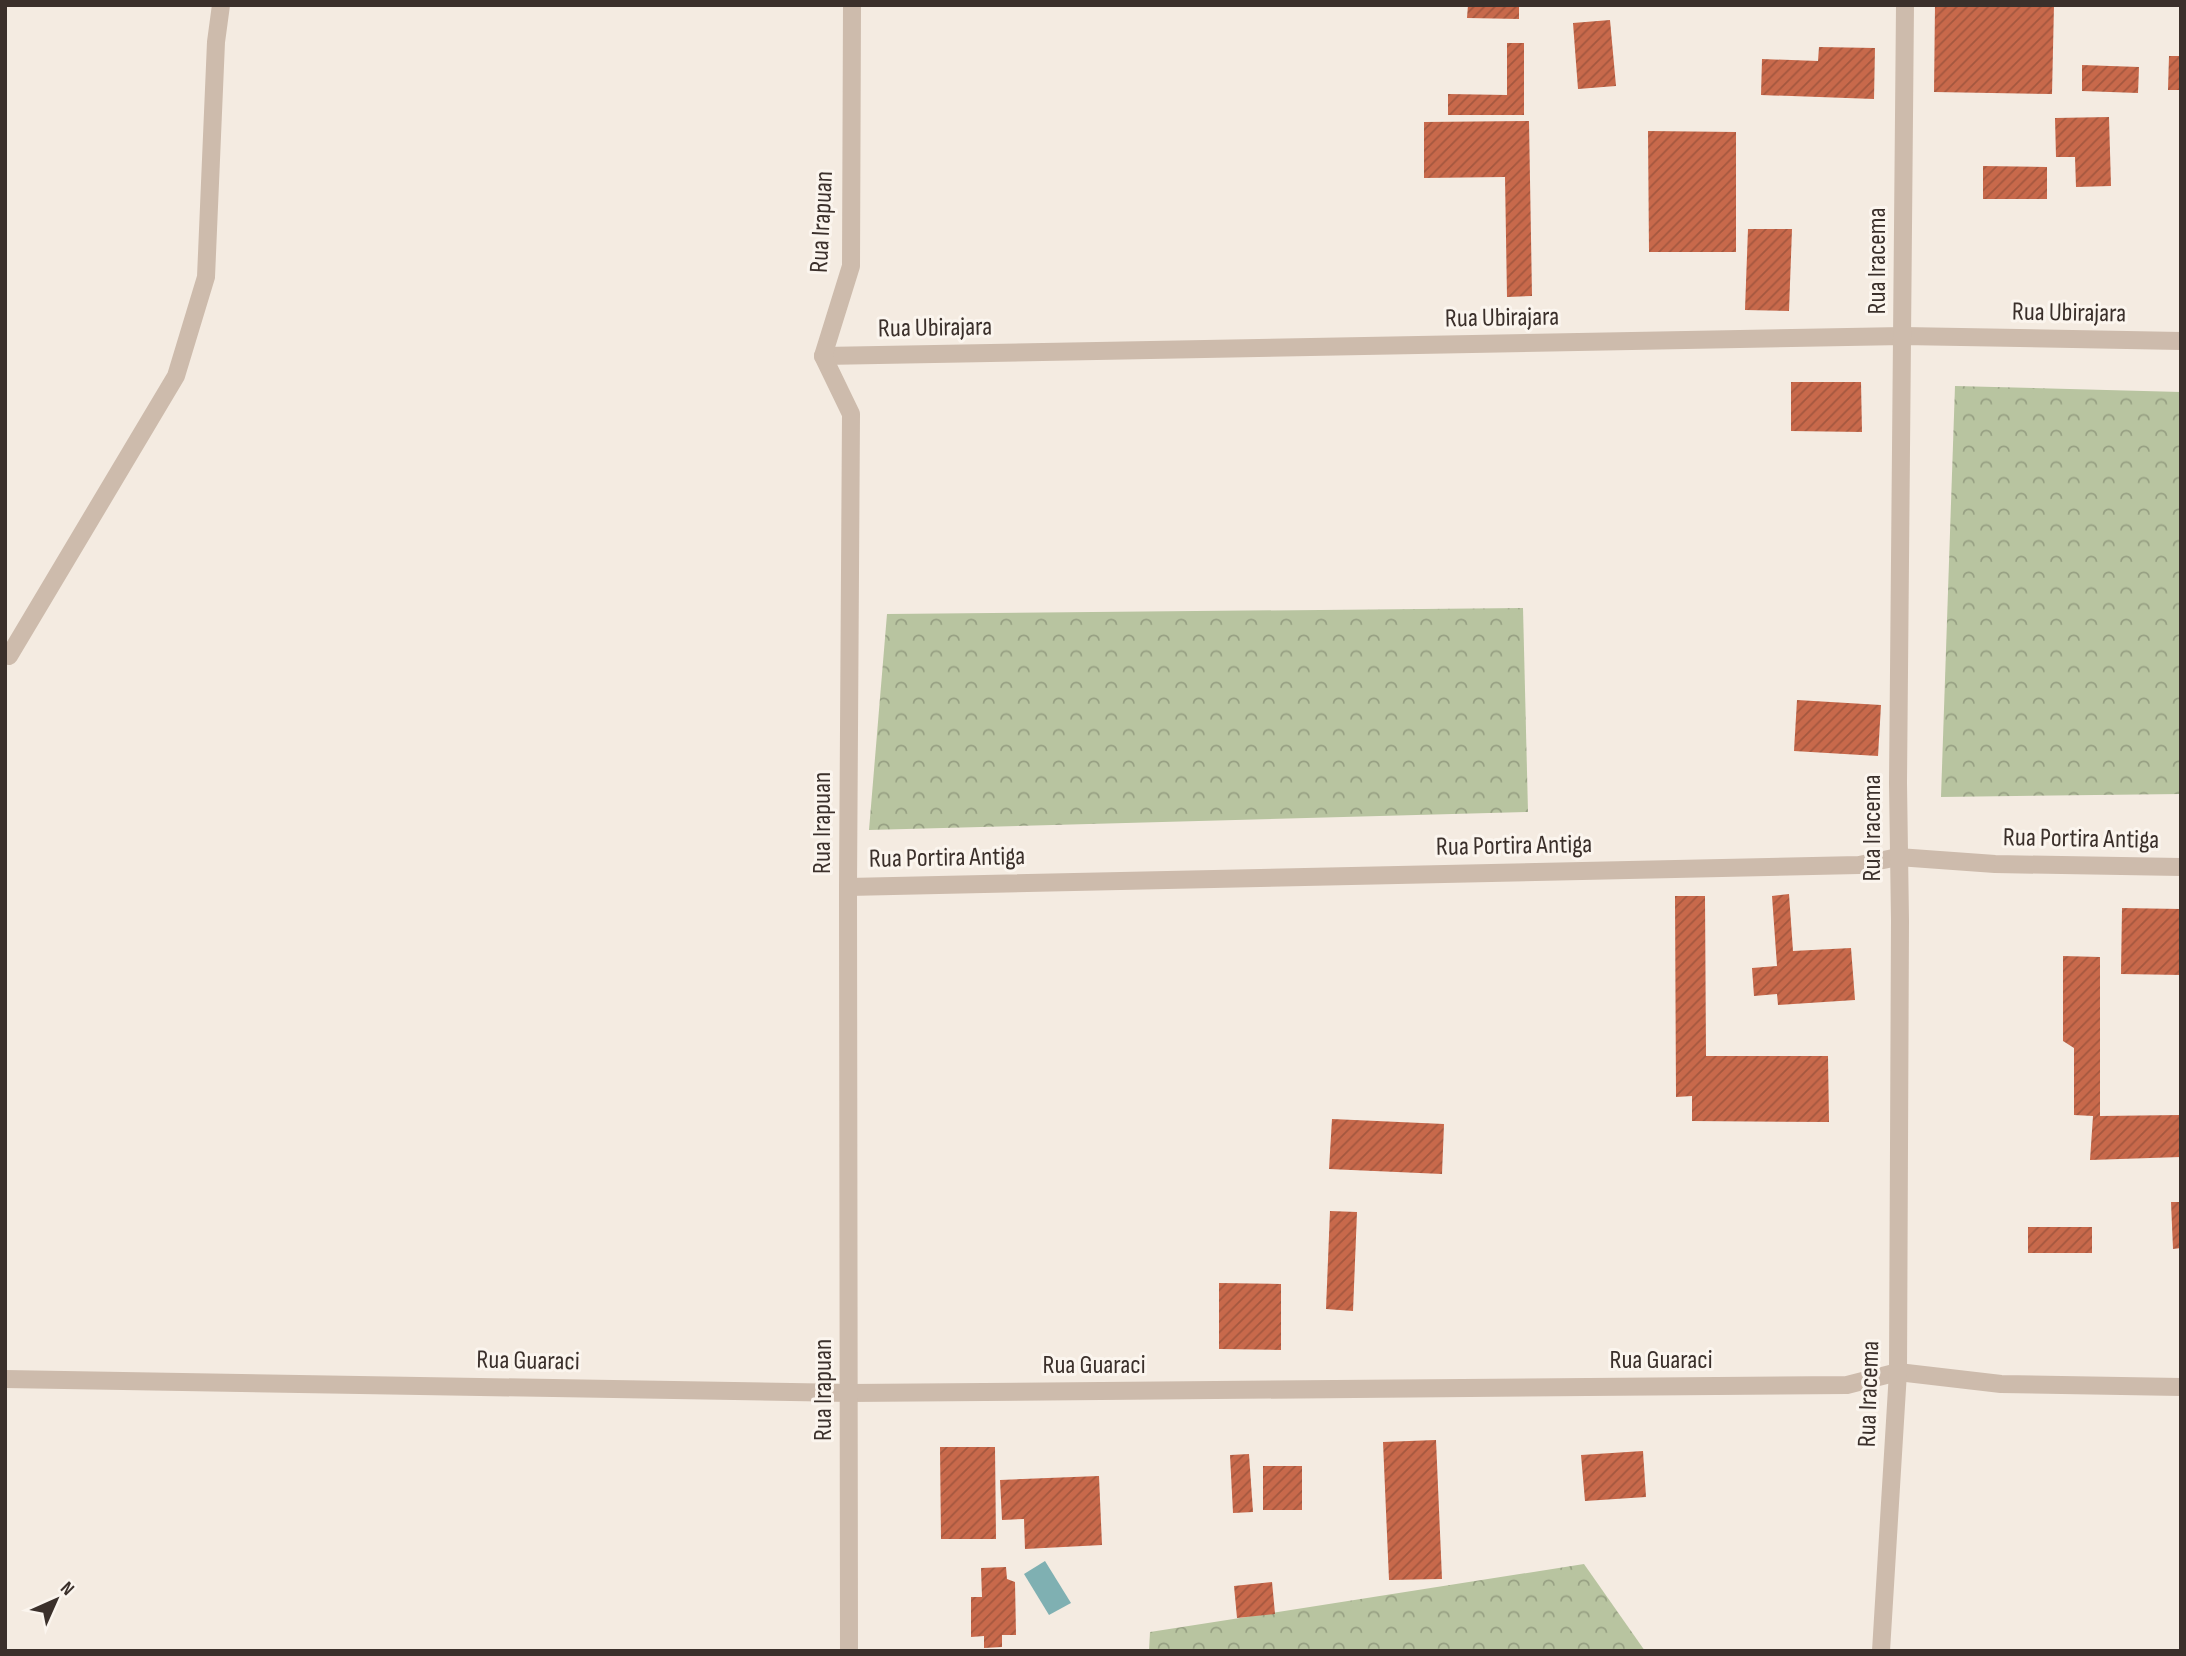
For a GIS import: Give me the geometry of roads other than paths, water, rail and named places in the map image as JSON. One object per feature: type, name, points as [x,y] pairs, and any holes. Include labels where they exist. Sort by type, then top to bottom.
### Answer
[{"type":"street","points":[[9,656],[176,376],[206,277],[216,41],[221,5]]},
{"type":"street","name":"Rua Irapuan","points":[[849,1651],[848,887],[851,414],[823,356],[851,266],[852,5]]},
{"type":"street","name":"Rua Iracema","points":[[1881,1651],[1898,1372],[1898,857],[1905,5]]},
{"type":"street","name":"Rua Ubirajara","points":[[823,356],[1903,337],[2181,341]]},
{"type":"street","name":"Rua Portira Antiga","points":[[848,887],[1859,865],[1898,857],[1995,864],[2181,867]]},
{"type":"street","name":"Rua Guaraci","points":[[5,1378],[849,1393],[1847,1385],[1898,1372],[2001,1384],[2181,1387]]},
{"type":"water","points":[[1045,1561],[1071,1603],[1049,1615],[1024,1574]]}]
